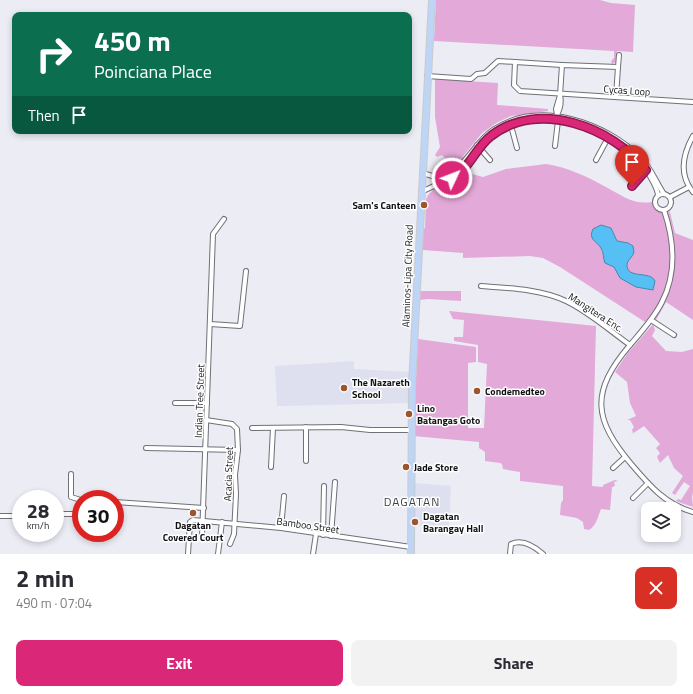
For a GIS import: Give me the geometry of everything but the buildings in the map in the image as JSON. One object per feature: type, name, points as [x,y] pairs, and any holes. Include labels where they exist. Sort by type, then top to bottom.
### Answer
[{"type":"main road","name":"Alaminos-Lipa City Road","points":[[411,554],[412,430],[421,192],[432,0]]},
{"type":"street","points":[[616,98],[619,55]]},
{"type":"street","points":[[428,76],[471,79],[488,71],[498,61],[618,67]]},
{"type":"street","name":"Cycas Loop","points":[[515,62],[514,83],[516,89],[560,94],[693,102]]},
{"type":"street","points":[[554,146],[557,118],[561,100],[562,65]]},
{"type":"street","points":[[422,173],[433,177],[447,174],[460,165],[478,145],[510,123],[535,119],[557,118],[609,135],[647,168],[664,194],[670,197]]},
{"type":"street","points":[[510,123],[517,148]]},
{"type":"street","points":[[596,160],[609,135]]},
{"type":"street","points":[[693,136],[687,148],[684,160],[684,172],[689,187],[693,192]]},
{"type":"street","points":[[478,145],[490,160]]},
{"type":"street","points":[[421,192],[449,179],[462,170],[478,145]]},
{"type":"street","points":[[632,186],[647,168]]},
{"type":"street","points":[[647,168],[657,189],[658,195],[656,205],[659,209],[664,210]]},
{"type":"street","points":[[447,174],[449,179]]},
{"type":"street","points":[[670,197],[689,187]]},
{"type":"street","points":[[658,195],[664,194]]},
{"type":"street","points":[[664,210],[671,205],[670,197]]},
{"type":"street","points":[[664,210],[672,240],[672,264],[667,291],[651,320],[611,370],[603,389],[601,404],[604,426],[625,457],[648,483],[672,504],[693,512]]},
{"type":"street","name":"Indian Tree Street","points":[[202,538],[212,234],[224,219]]},
{"type":"street","points":[[210,324],[240,326],[246,270]]},
{"type":"street","name":"Mangitera Enc.","points":[[481,286],[544,294],[559,298],[572,305],[630,345]]},
{"type":"street","points":[[651,320],[674,335]]},
{"type":"street","points":[[175,403],[207,403]]},
{"type":"street","name":"Acacia Street","points":[[206,420],[236,425],[238,450],[235,475],[236,494],[234,538],[230,544]]},
{"type":"street","points":[[252,428],[412,430]]},
{"type":"street","points":[[271,468],[273,428]]},
{"type":"street","points":[[306,428],[306,461]]},
{"type":"street","name":"Indian Tree Street","points":[[146,448],[238,450]]},
{"type":"street","points":[[613,468],[625,457]]},
{"type":"street","points":[[71,474],[72,497]]},
{"type":"street","points":[[331,536],[335,482]]},
{"type":"street","points":[[633,498],[648,483]]},
{"type":"street","points":[[323,535],[324,486]]},
{"type":"street","points":[[281,528],[284,496]]},
{"type":"street","points":[[124,503],[204,508]]},
{"type":"street","points":[[0,516],[12,516]]},
{"type":"street","points":[[188,554],[190,520],[203,520]]},
{"type":"street","name":"Bamboo Street","points":[[203,520],[281,528],[411,546]]},
{"type":"street","points":[[218,554],[222,522]]},
{"type":"street","points":[[313,554],[316,534]]},
{"type":"street","points":[[510,554],[511,544],[520,542],[534,547],[543,554]]},
{"type":"shaded area","points":[[436,0],[600,0],[611,3],[635,5],[633,52],[617,51],[616,62],[612,64],[611,61],[614,58],[614,51],[434,41]]},
{"type":"shaded area","points":[[435,79],[498,83],[497,105],[548,109],[548,111],[511,116],[498,122],[482,133],[461,159],[451,168],[450,163],[442,155],[437,157],[435,155],[440,147],[435,117]]},
{"type":"shaded area","points":[[546,164],[562,167],[577,173],[634,201],[645,203],[652,202],[655,208],[661,212],[670,212],[675,233],[693,240],[693,320],[666,302],[656,320],[650,316],[645,322],[560,267],[543,258],[530,256],[463,258],[463,253],[423,250],[422,230],[425,228],[426,200],[428,195],[435,188],[459,179],[467,169],[472,174],[483,177],[506,169]]},
{"type":"shaded area","points":[[420,291],[461,291],[461,301],[428,299],[419,300]]},
{"type":"shaded area","points":[[449,311],[596,326],[592,486],[603,487],[603,485],[615,480],[618,481],[614,482],[615,486],[612,487],[610,510],[601,509],[596,523],[589,530],[584,529],[583,522],[577,518],[560,515],[561,503],[563,500],[563,486],[520,481],[520,472],[503,469],[502,464],[500,463],[485,461],[485,452],[479,448],[479,442],[413,436],[418,339],[476,347],[476,362],[468,363],[468,428],[484,428],[487,364],[478,362],[478,345],[454,341],[454,337],[463,337],[464,320],[453,319]]},
{"type":"shaded area","points":[[653,324],[655,330],[652,336],[666,351],[682,352],[693,349],[693,507],[676,501],[678,499],[681,500],[690,486],[684,482],[675,495],[672,493],[683,476],[674,468],[668,455],[660,463],[657,457],[660,453],[656,448],[660,444],[644,426],[629,436],[633,433],[632,430],[634,427],[630,420],[627,420],[636,416],[630,403],[627,382],[615,372],[627,354]]},
{"type":"shaded area","name":"The Nazareth School","points":[[354,361],[354,369],[411,372],[411,403],[277,406],[275,366]]},
{"type":"shaded area","points":[[414,483],[451,486],[449,528],[417,525],[417,519],[414,519]]},
{"type":"water","points":[[601,225],[611,228],[617,241],[628,243],[633,246],[634,252],[627,264],[628,269],[634,274],[652,278],[655,281],[653,290],[636,287],[620,278],[614,267],[605,263],[602,250],[593,240],[591,235],[593,229]]},
{"type":"place","name":"Sam's Canteen","points":[[424,205]]},
{"type":"place","name":"The Nazareth School","points":[[344,388]]},
{"type":"place","name":"Condemedteo","points":[[477,391]]},
{"type":"place","name":"Lino Batangas Goto","points":[[409,414]]},
{"type":"place","name":"Jade Store","points":[[406,467]]},
{"type":"place","name":"Dagatan Covered Court","points":[[193,513]]},
{"type":"place","name":"Dagatan Barangay Hall","points":[[415,522]]},
{"type":"district","name":"DAGATAN","points":[[412,502]]},
{"type":"route","points":[[452,178],[457,176],[482,143],[497,131],[511,124],[522,121],[546,119],[583,126],[608,137],[628,151],[646,170],[632,186]]}]
